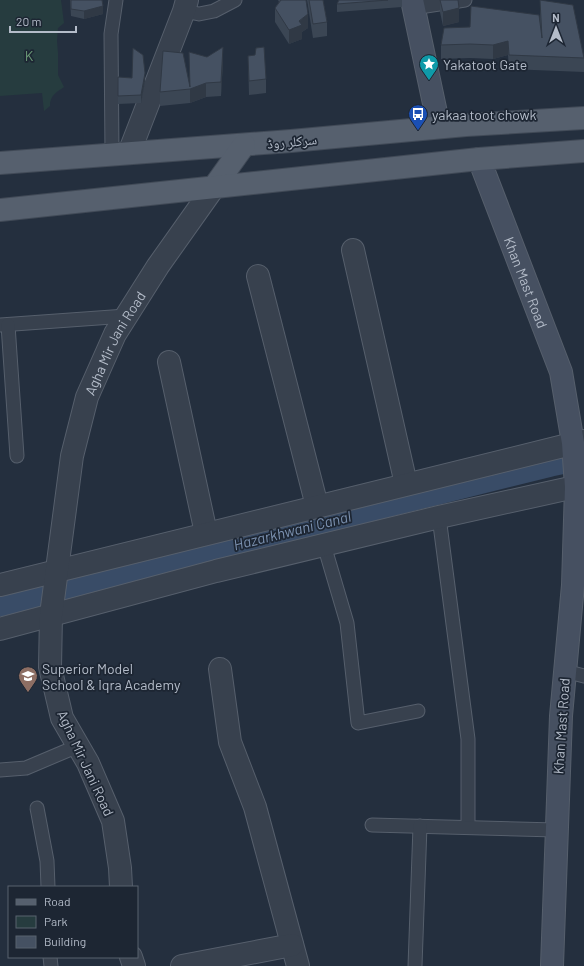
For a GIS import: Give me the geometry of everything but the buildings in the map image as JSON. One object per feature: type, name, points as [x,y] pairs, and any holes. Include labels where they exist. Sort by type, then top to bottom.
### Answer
[{"type":"main road","points":[[413,4],[439,127]]},
{"type":"main road","name":"سرکلر روڈ","points":[[0,163],[244,145],[439,127],[584,118]]},
{"type":"main road","name":"Khan Mast Road","points":[[466,125],[561,372],[578,442],[580,486],[573,585],[574,673],[561,716],[552,966]]},
{"type":"main road","name":"Agha Mir Jani Road","points":[[214,187],[244,145]]},
{"type":"main road","points":[[0,210],[479,159],[584,151]]},
{"type":"street","points":[[121,154],[185,5]]},
{"type":"street","name":"Agha Mir Jani Road","points":[[121,886],[120,868],[113,821],[88,763],[62,718],[50,667],[51,615],[72,456],[87,397],[115,334],[158,266],[214,187]]},
{"type":"street","points":[[353,250],[406,484]]},
{"type":"street","points":[[258,276],[317,506]]},
{"type":"street","points":[[169,362],[206,534]]},
{"type":"street","points":[[0,585],[578,442]]},
{"type":"street","points":[[0,629],[216,571],[439,517],[580,486]]},
{"type":"street","points":[[220,669],[230,742],[255,807],[298,966]]},
{"type":"street","points":[[182,966],[292,945]]},
{"type":"lane","points":[[116,0],[111,34],[121,154]]},
{"type":"lane","points":[[185,5],[199,14],[214,11],[236,0]]},
{"type":"lane","points":[[413,4],[465,0]]},
{"type":"lane","points":[[17,456],[4,325],[126,316]]},
{"type":"lane","points":[[439,517],[468,738],[468,828]]},
{"type":"lane","points":[[324,545],[347,623],[358,723],[418,711]]},
{"type":"lane","points":[[0,770],[26,768],[78,746]]},
{"type":"lane","points":[[37,808],[47,861],[48,886]]},
{"type":"lane","points":[[372,824],[556,830]]},
{"type":"lane","points":[[415,966],[420,826]]},
{"type":"green space","name":"K","points":[[0,0],[61,0],[64,23],[58,28],[58,75],[64,87],[54,95],[50,106],[44,111],[42,93],[0,96]]},
{"type":"waterway","name":"Hazarkhwani Canal","points":[[0,605],[78,586],[170,560],[584,458]]},
{"type":"place","name":"Yakatoot Gate","points":[[429,81]]},
{"type":"place","name":"yakaa toot chowk","points":[[418,131]]},
{"type":"place","name":"Superior Model School & Iqra Academy","points":[[28,693]]}]
